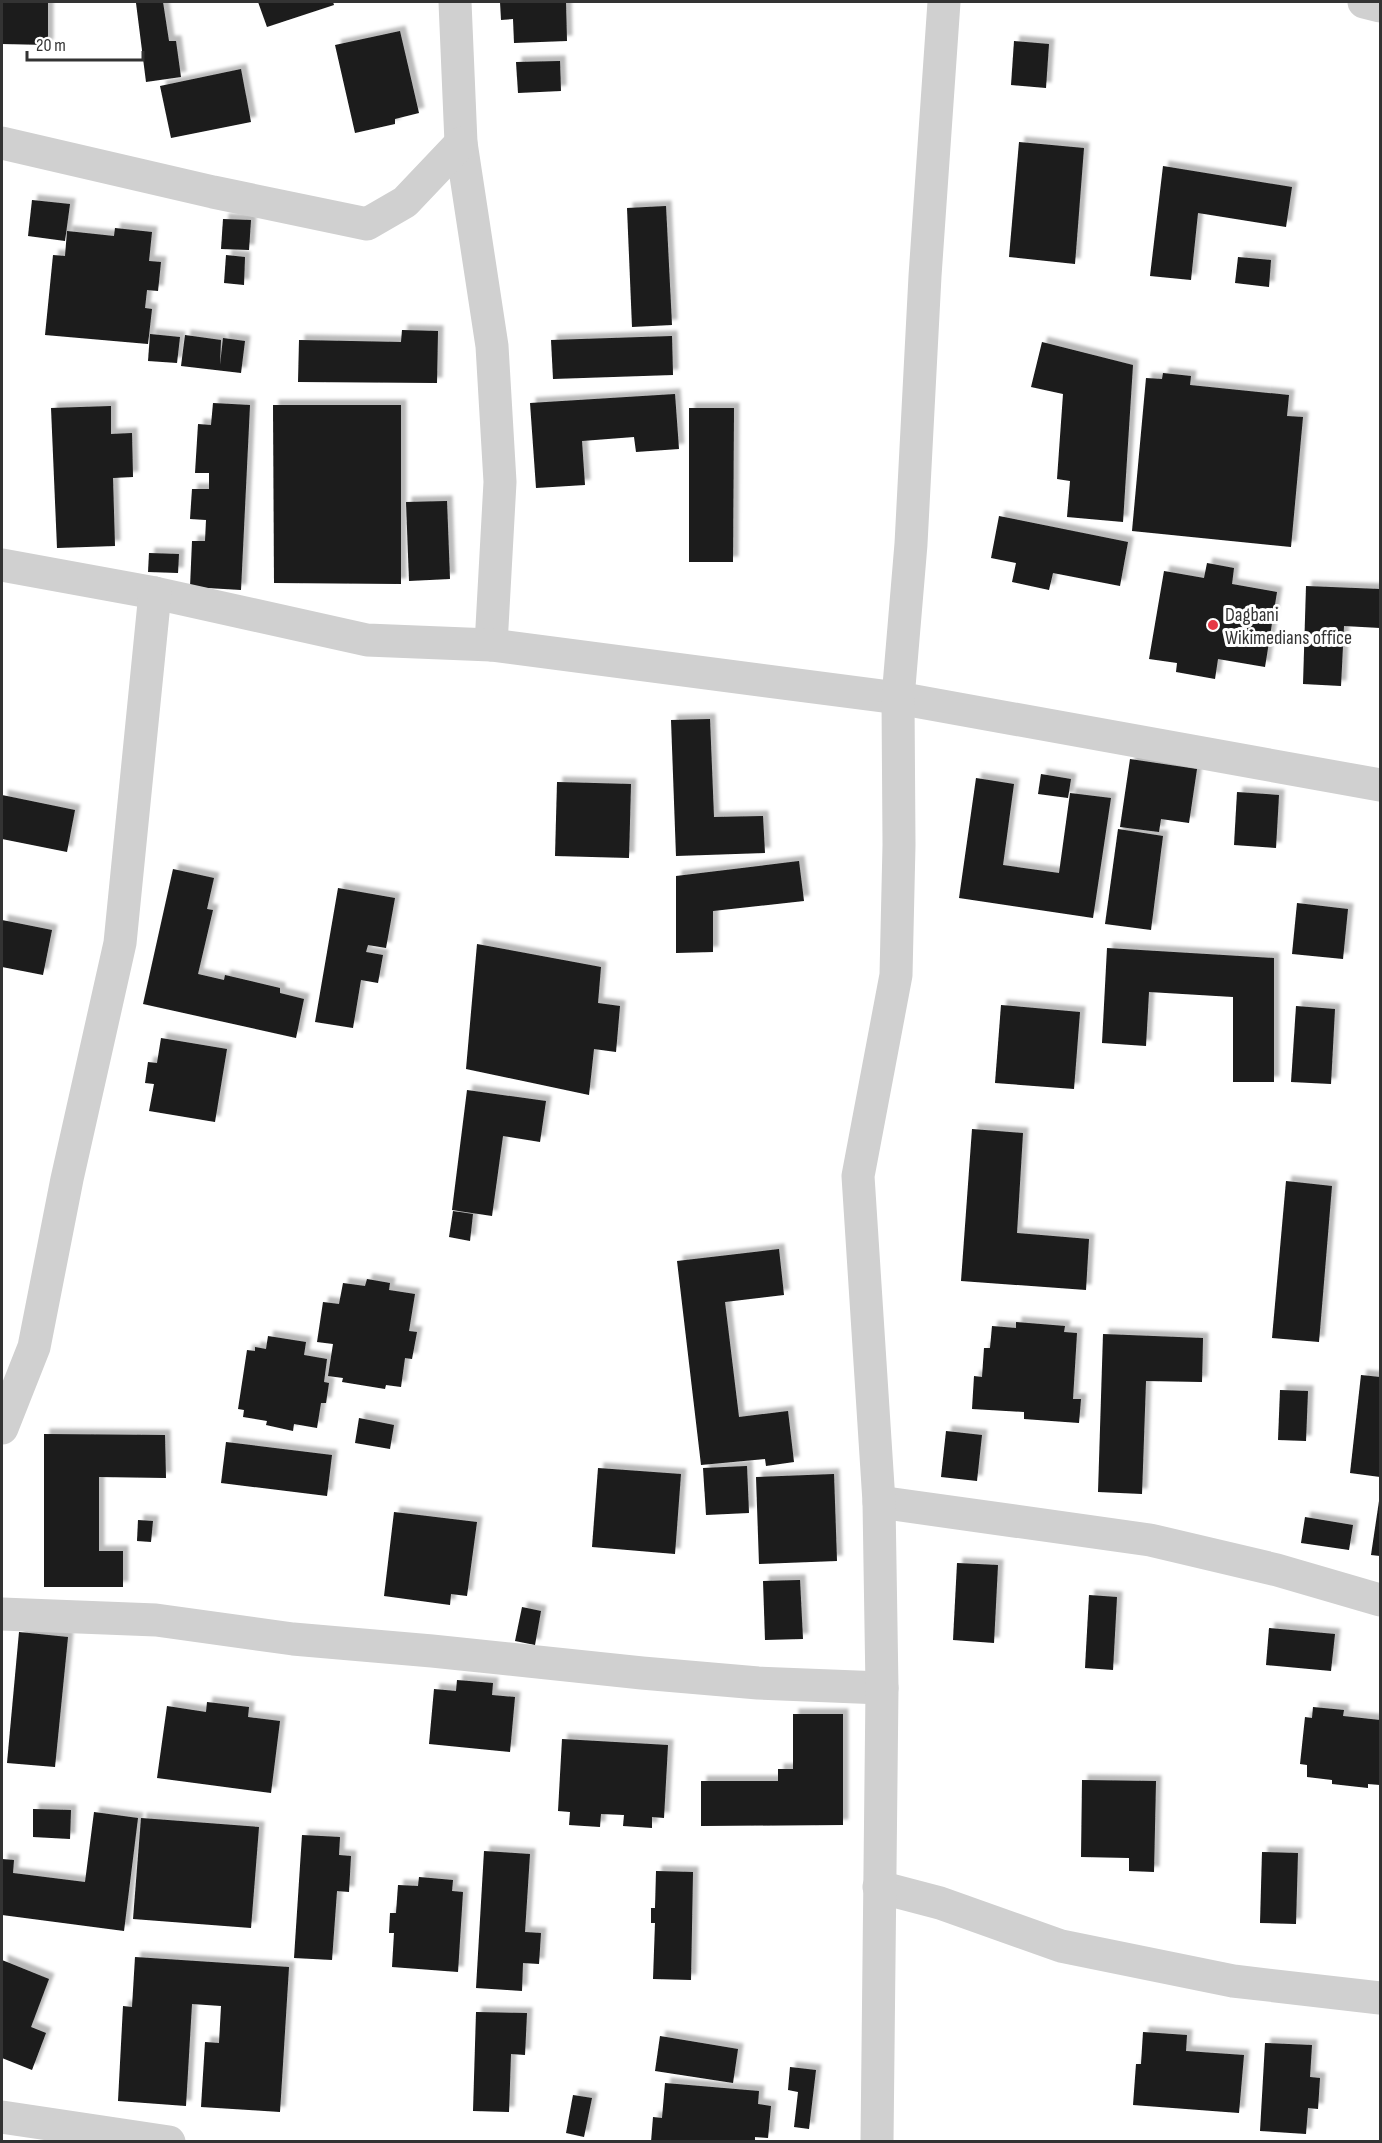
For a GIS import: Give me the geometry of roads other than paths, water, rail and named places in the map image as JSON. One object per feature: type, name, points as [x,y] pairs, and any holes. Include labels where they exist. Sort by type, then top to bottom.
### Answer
[{"type":"street","points":[[455,2],[460,143],[492,346],[500,482],[491,645]]},
{"type":"street","points":[[877,2142],[882,1688],[879,1502],[858,1176],[896,975],[898,698],[910,544],[925,276],[944,2]]},
{"type":"street","points":[[1364,2],[1380,6]]},
{"type":"street","points":[[2,143],[213,192],[367,224],[405,202],[460,143]]},
{"type":"street","points":[[2,565],[155,593],[367,640],[491,645],[898,698],[1380,785]]},
{"type":"street","points":[[2,1428],[34,1347],[69,1168],[120,943],[155,593]]},
{"type":"street","points":[[879,1502],[1150,1540],[1277,1570],[1380,1600]]},
{"type":"street","points":[[2,1614],[156,1620],[293,1639],[642,1673],[758,1683],[882,1688]]},
{"type":"street","points":[[879,1887],[940,1903],[1060,1947],[1233,1982],[1380,1998]]},
{"type":"street","points":[[2,2117],[169,2142]]},
{"type":"place","name":"Dagbani Wikimedians office","points":[[1213,625]]}]
